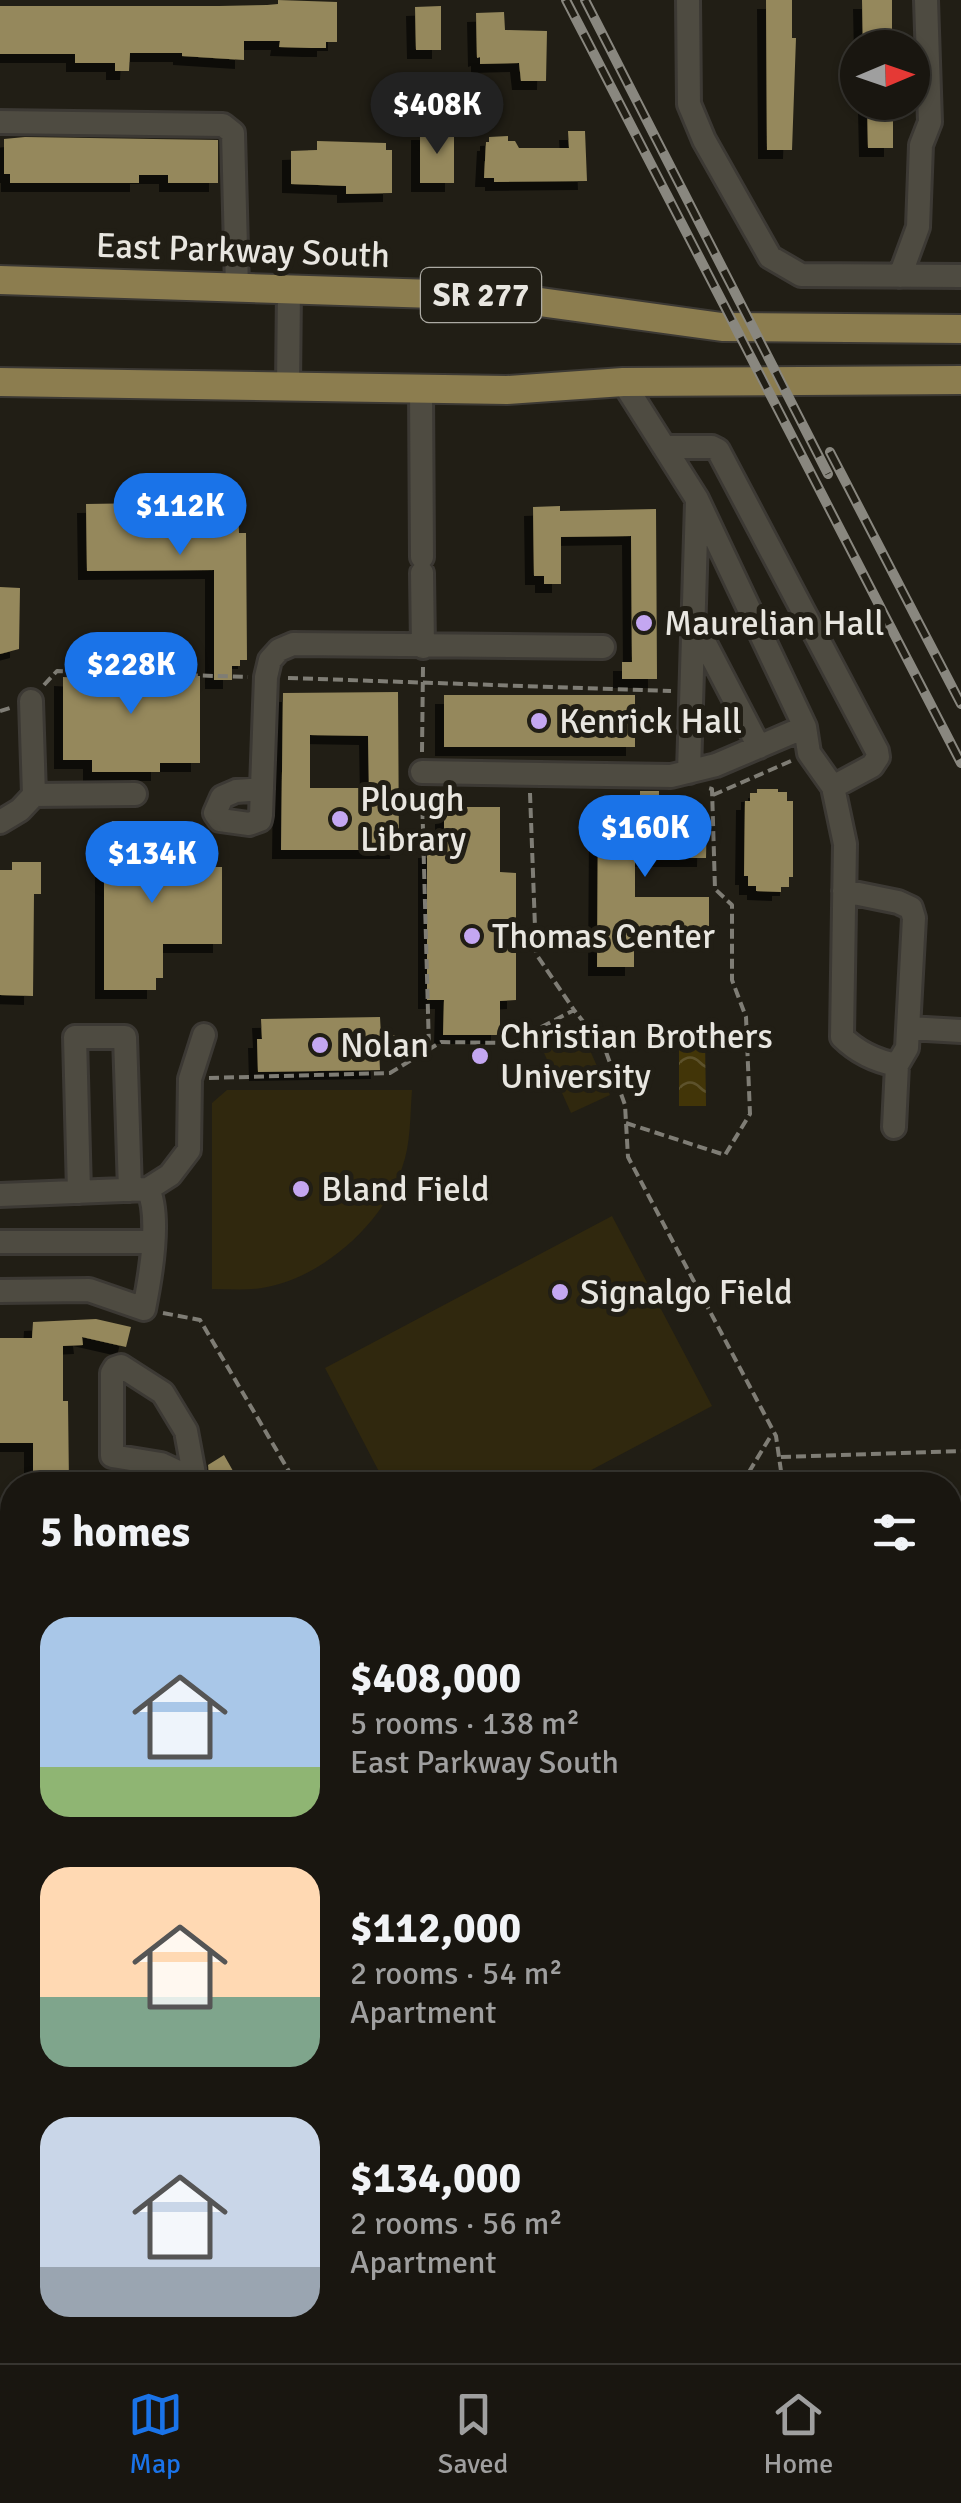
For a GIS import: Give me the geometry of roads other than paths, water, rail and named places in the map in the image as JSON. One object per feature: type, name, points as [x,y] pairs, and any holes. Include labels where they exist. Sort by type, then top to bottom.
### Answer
[{"type":"main road","name":"East Parkway South","points":[[0,280],[497,296],[722,327],[961,329]]},
{"type":"main road","points":[[0,382],[507,390],[623,382],[961,380]]},
{"type":"street","points":[[688,0],[690,104],[704,140],[770,258],[801,275],[961,276]]},
{"type":"street","points":[[900,276],[918,227],[921,145],[930,122],[926,0]]},
{"type":"street","points":[[0,122],[223,125],[233,133],[237,287]]},
{"type":"street","points":[[288,386],[290,289]]},
{"type":"street","points":[[623,382],[697,499],[805,727],[809,753],[833,787],[845,844],[842,1037],[852,1047],[881,1062],[897,1065]]},
{"type":"street","points":[[422,389],[422,647]]},
{"type":"street","points":[[664,447],[718,450],[877,751],[878,758],[872,766],[833,787]]},
{"type":"street","points":[[680,774],[693,621],[697,499]]},
{"type":"street","points":[[693,621],[759,747]]},
{"type":"street","points":[[262,789],[266,677],[270,660],[279,650],[293,644],[603,647]]},
{"type":"street","points":[[0,822],[20,810],[34,795],[32,701]]},
{"type":"street","points":[[422,772],[680,774],[805,727]]},
{"type":"street","points":[[34,795],[135,794]]},
{"type":"street","points":[[844,891],[898,902],[911,908],[914,918],[908,1048],[897,1065],[894,1127]]},
{"type":"street","points":[[908,1028],[961,1030]]},
{"type":"street","points":[[0,1196],[139,1190],[170,1175],[189,1150],[190,1078],[204,1035]]},
{"type":"street","points":[[0,1291],[89,1290],[144,1309],[154,1208],[139,1190],[126,1037],[75,1038],[79,1192]]},
{"type":"street","points":[[0,1242],[151,1242]]},
{"type":"street","points":[[176,1472],[161,1464],[112,1456],[115,1368],[121,1366],[163,1393],[186,1431],[194,1472]]},
{"type":"water","points":[[679,1039],[705,1039],[706,1106],[679,1106]]},
{"type":"railway","points":[[566,0],[961,763]]},
{"type":"railway","points":[[585,0],[828,474]]},
{"type":"railway","points":[[830,452],[961,704]]},
{"type":"place","name":"Maurelian Hall","points":[[644,623]]},
{"type":"place","name":"Kenrick Hall","points":[[539,721]]},
{"type":"place","name":"Plough Library","points":[[340,819]]},
{"type":"place","name":"Thomas Center","points":[[472,936]]},
{"type":"place","name":"Nolan","points":[[320,1045]]},
{"type":"place","name":"Christian Brothers University","points":[[480,1056]]},
{"type":"place","name":"Bland Field","points":[[301,1189]]},
{"type":"place","name":"Signalgo Field","points":[[560,1292]]}]
